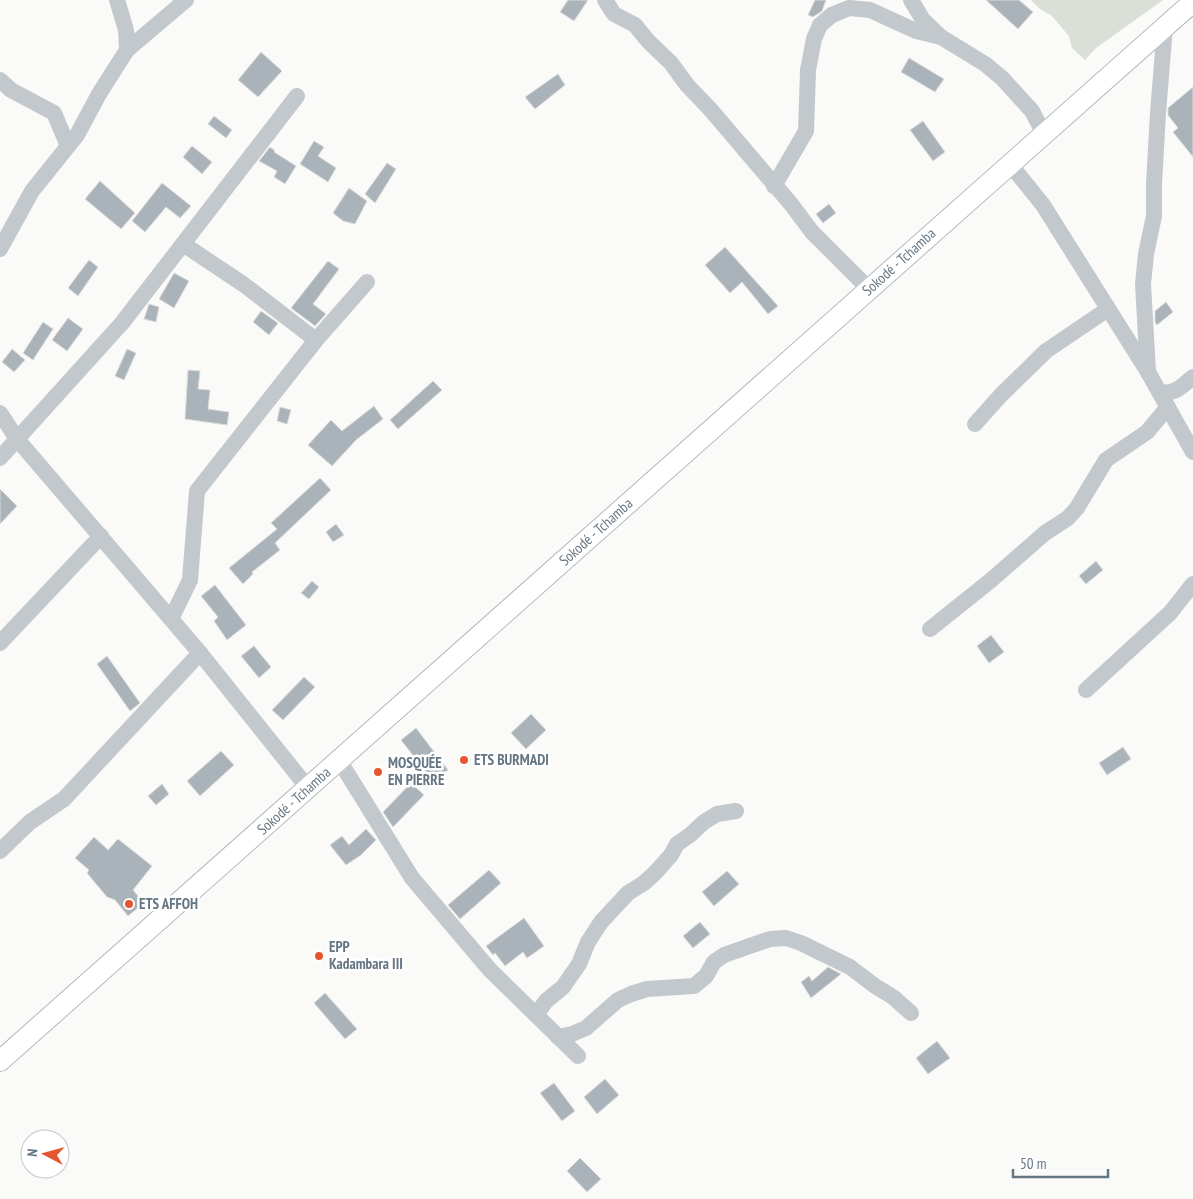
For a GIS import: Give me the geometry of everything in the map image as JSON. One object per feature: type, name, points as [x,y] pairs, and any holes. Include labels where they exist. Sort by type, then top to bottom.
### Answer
[{"type":"main road","name":"Sokodé - Tchamba","points":[[0,1062],[1193,2]]},
{"type":"street","points":[[117,0],[126,30],[127,50]]},
{"type":"street","points":[[0,249],[32,191],[77,135],[99,94],[127,50],[172,6],[186,0]]},
{"type":"street","points":[[605,0],[614,14],[635,25],[648,41],[671,63],[687,85],[710,109],[791,204],[812,232],[870,289]]},
{"type":"street","points":[[910,0],[923,20],[941,37],[985,64],[1002,78],[1032,111],[1044,134]]},
{"type":"street","points":[[774,186],[806,131],[806,94],[810,56],[820,25],[832,15],[849,8],[870,10],[916,31],[941,37]]},
{"type":"street","points":[[1148,372],[1143,284],[1146,254],[1154,216],[1158,113],[1165,26]]},
{"type":"street","points":[[0,80],[12,90],[54,113],[68,146]]},
{"type":"street","points":[[0,458],[122,323],[297,96]]},
{"type":"street","points":[[1010,164],[1043,205],[1164,399],[1186,423],[1193,452]]},
{"type":"street","points":[[183,244],[243,284],[316,340]]},
{"type":"street","points":[[171,620],[190,580],[197,490],[211,475],[316,340],[367,282]]},
{"type":"street","points":[[975,424],[1001,395],[1046,351],[1108,309]]},
{"type":"street","points":[[930,629],[1045,533],[1068,518],[1077,508],[1106,460],[1147,432],[1168,394],[1176,391],[1193,377]]},
{"type":"street","points":[[0,413],[17,439],[200,653],[308,788]]},
{"type":"street","points":[[0,643],[101,536]]},
{"type":"street","points":[[1086,690],[1170,614],[1193,584]]},
{"type":"street","points":[[0,851],[30,822],[64,799],[200,653]]},
{"type":"street","points":[[339,760],[412,878],[490,970],[578,1056]]},
{"type":"street","points":[[536,1015],[546,1001],[563,987],[576,968],[588,942],[601,922],[628,893],[650,877],[671,855],[677,844],[704,822],[718,814],[736,811]]},
{"type":"street","points":[[558,1037],[586,1028],[618,1000],[631,994],[647,989],[694,986],[706,976],[714,962],[724,955],[770,939],[786,938],[801,943],[850,967],[893,997],[911,1013]]},
{"type":"shaded area","points":[[1031,0],[1163,0],[1096,48],[1085,60],[1072,48],[1069,36],[1051,15],[1040,9]]},
{"type":"building","points":[[568,0],[588,0],[574,21],[560,12]]},
{"type":"building","points":[[815,0],[826,0],[822,11],[813,17],[808,15]]},
{"type":"building","points":[[986,0],[1019,0],[1033,12],[1018,29]]},
{"type":"building","points":[[261,52],[282,71],[258,97],[238,80]]},
{"type":"building","points":[[909,58],[944,79],[935,92],[901,72]]},
{"type":"building","points":[[558,74],[565,85],[535,109],[525,97]]},
{"type":"building","points":[[1193,87],[1193,157],[1173,132],[1178,128],[1168,115],[1168,108]]},
{"type":"building","points":[[214,116],[232,130],[226,138],[208,124]]},
{"type":"building","points":[[923,121],[945,152],[933,161],[910,130]]},
{"type":"building","points":[[314,141],[324,147],[318,156],[336,168],[328,182],[300,164]]},
{"type":"building","points":[[192,146],[212,162],[202,174],[183,157]]},
{"type":"building","points":[[270,147],[274,152],[296,166],[285,184],[274,177],[277,171],[259,161]]},
{"type":"building","points":[[387,163],[396,169],[375,203],[365,194]]},
{"type":"building","points":[[100,181],[135,213],[121,229],[85,199]]},
{"type":"building","points":[[162,183],[191,206],[180,218],[166,207],[145,232],[132,221]]},
{"type":"building","points":[[349,188],[367,201],[355,224],[343,221],[333,213]]},
{"type":"building","points":[[829,204],[836,213],[823,223],[816,214]]},
{"type":"building","points":[[725,247],[778,306],[768,314],[742,282],[730,293],[705,265]]},
{"type":"building","points":[[89,260],[98,267],[78,296],[68,288]]},
{"type":"building","points":[[328,261],[339,269],[313,304],[326,314],[315,326],[291,308]]},
{"type":"building","points":[[174,273],[189,281],[174,308],[159,299]]},
{"type":"building","points":[[1166,302],[1173,312],[1157,325],[1155,322],[1155,311]]},
{"type":"building","points":[[149,304],[159,307],[156,322],[144,319]]},
{"type":"building","points":[[261,311],[278,323],[269,335],[253,322]]},
{"type":"building","points":[[68,318],[83,329],[67,351],[52,340]]},
{"type":"building","points":[[43,322],[53,329],[33,360],[23,353]]},
{"type":"building","points":[[12,349],[25,360],[14,372],[2,362]]},
{"type":"building","points":[[127,349],[136,353],[124,380],[115,376]]},
{"type":"building","points":[[188,370],[200,371],[198,389],[210,390],[208,409],[229,412],[227,425],[185,419]]},
{"type":"building","points":[[433,381],[442,390],[398,429],[390,420]]},
{"type":"building","points":[[374,406],[383,419],[356,440],[332,466],[308,445],[331,420],[342,431]]},
{"type":"building","points":[[280,407],[291,410],[287,424],[277,421]]},
{"type":"building","points":[[320,478],[331,490],[275,543],[280,550],[252,572],[253,574],[243,584],[229,568],[277,529],[271,523]]},
{"type":"building","points":[[0,489],[17,506],[0,524]]},
{"type":"building","points":[[336,524],[344,535],[333,542],[326,532]]},
{"type":"building","points":[[1096,561],[1103,570],[1086,584],[1079,576]]},
{"type":"building","points":[[312,581],[319,587],[309,599],[301,593]]},
{"type":"building","points":[[215,585],[246,625],[227,640],[214,621],[218,617],[201,596]]},
{"type":"building","points":[[991,635],[1004,652],[989,663],[977,646]]},
{"type":"building","points":[[254,646],[271,667],[259,678],[241,656]]},
{"type":"building","points":[[107,656],[140,703],[130,711],[97,664]]},
{"type":"building","points":[[304,677],[315,687],[283,720],[272,710]]},
{"type":"building","points":[[531,714],[546,730],[526,749],[511,733]]},
{"type":"building","points":[[416,728],[448,770],[433,781],[401,740]]},
{"type":"building","points":[[1123,747],[1131,759],[1107,775],[1099,763]]},
{"type":"building","points":[[221,751],[234,765],[200,796],[187,781]]},
{"type":"building","points":[[411,783],[424,795],[393,827],[383,812]]},
{"type":"building","points":[[162,784],[169,794],[156,805],[148,796]]},
{"type":"building","points":[[366,829],[376,840],[361,855],[346,865],[330,845],[342,836],[349,845]]},
{"type":"building","points":[[94,837],[108,850],[118,839],[152,866],[133,890],[144,903],[128,916],[115,900],[107,897],[87,873],[89,870],[75,858]]},
{"type":"building","points":[[489,870],[501,883],[460,919],[448,905]]},
{"type":"building","points":[[727,871],[739,884],[714,906],[702,892]]},
{"type":"building","points":[[524,918],[544,946],[527,958],[523,952],[505,966],[495,953],[493,955],[486,946]]},
{"type":"building","points":[[700,922],[710,934],[693,948],[683,936]]},
{"type":"building","points":[[828,967],[841,974],[811,998],[801,982],[809,976],[812,981]]},
{"type":"building","points":[[325,993],[357,1029],[345,1039],[314,1003]]},
{"type":"building","points":[[937,1041],[950,1058],[928,1074],[916,1058]]},
{"type":"building","points":[[605,1079],[619,1095],[597,1114],[584,1097]]},
{"type":"building","points":[[554,1083],[575,1111],[562,1121],[540,1093]]},
{"type":"building","points":[[580,1158],[601,1179],[587,1192],[567,1171]]},
{"type":"place","name":"ETS BURMADI","points":[[464,760]]},
{"type":"place","name":"MOSQUÉE EN PIERRE","points":[[378,772]]},
{"type":"place","name":"ETS AFFOH","points":[[129,904]]},
{"type":"place","name":"EPP Kadambara III","points":[[319,956]]}]
